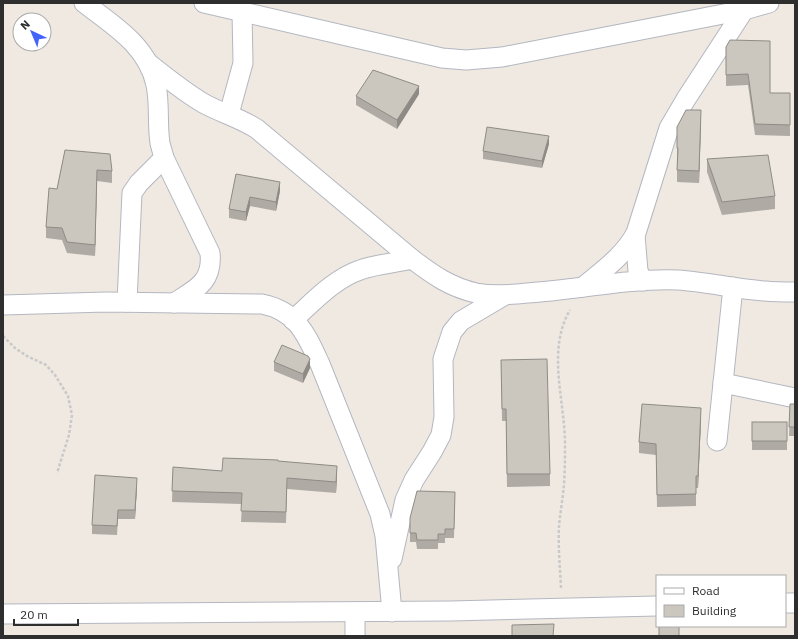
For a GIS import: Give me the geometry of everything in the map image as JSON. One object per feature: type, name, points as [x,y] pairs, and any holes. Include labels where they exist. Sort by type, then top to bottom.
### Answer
[{"type":"street","points":[[84,3],[122,32],[136,45],[148,63],[156,84],[160,143],[164,158],[210,253],[212,264],[209,275],[203,284],[174,303]]},
{"type":"street","points":[[204,3],[250,10],[442,58],[466,60],[502,57],[744,10],[769,3]]},
{"type":"street","points":[[229,114],[243,63],[250,10]]},
{"type":"street","points":[[589,286],[629,246],[635,235],[670,128],[686,99],[744,10]]},
{"type":"street","points":[[148,63],[204,104],[229,114],[257,129],[412,260],[433,276],[454,286],[491,295],[505,295],[643,281],[678,280],[766,291],[795,292]]},
{"type":"street","points":[[127,302],[132,193],[139,183],[164,158]]},
{"type":"street","points":[[635,235],[638,271],[643,281]]},
{"type":"street","points":[[293,320],[329,287],[344,277],[362,269],[412,260]]},
{"type":"street","points":[[717,441],[733,287]]},
{"type":"street","points":[[389,574],[405,500],[414,480],[432,452],[441,434],[444,416],[443,358],[452,332],[461,321],[505,295]]},
{"type":"street","points":[[3,304],[127,302],[262,304],[279,308],[287,313],[299,325],[309,341],[320,364],[375,501],[383,524],[392,612]]},
{"type":"street","points":[[723,383],[795,398]]},
{"type":"street","points":[[3,614],[392,612],[656,606]]},
{"type":"street","points":[[355,612],[355,636]]},
{"type":"path","points":[[562,608],[559,525],[564,483],[565,440],[558,374],[560,334],[564,321],[572,306],[589,286]]},
{"type":"path","points":[[3,336],[15,348],[27,356],[46,365],[55,375],[68,396],[72,415],[57,473]]},
{"type":"building","points":[[730,40],[770,41],[770,93],[790,93],[790,125],[755,124],[748,74],[726,75],[726,47]]},
{"type":"building","points":[[373,70],[419,86],[397,120],[356,96]]},
{"type":"building","points":[[686,110],[701,110],[699,171],[677,170],[677,127]]},
{"type":"building","points":[[487,127],[549,136],[542,161],[483,151]]},
{"type":"building","points":[[65,150],[110,154],[112,171],[97,170],[95,245],[67,242],[62,228],[46,227],[49,188],[57,189]]},
{"type":"building","points":[[768,155],[775,196],[722,202],[707,159]]},
{"type":"building","points":[[236,174],[280,182],[276,202],[250,197],[246,212],[229,209]]},
{"type":"building","points":[[282,345],[308,356],[310,359],[303,374],[274,362]]},
{"type":"building","points":[[547,359],[550,474],[507,474],[506,409],[502,409],[501,360]]},
{"type":"building","points":[[642,404],[701,408],[696,494],[657,495],[656,444],[639,442]]},
{"type":"building","points":[[790,404],[795,404],[795,427],[789,427]]},
{"type":"building","points":[[752,422],[787,422],[787,441],[752,441]]},
{"type":"building","points":[[223,458],[278,460],[337,466],[336,482],[287,478],[286,512],[241,511],[242,493],[172,491],[173,467],[222,471]]},
{"type":"building","points":[[95,475],[137,478],[135,510],[118,510],[117,526],[92,525]]},
{"type":"building","points":[[417,491],[455,492],[454,529],[445,529],[445,534],[438,534],[438,540],[417,540],[416,533],[410,533],[410,518]]},
{"type":"building","points":[[554,624],[553,636],[512,636],[512,625]]},
{"type":"building","points":[[659,627],[679,627],[679,636],[659,636]]}]
